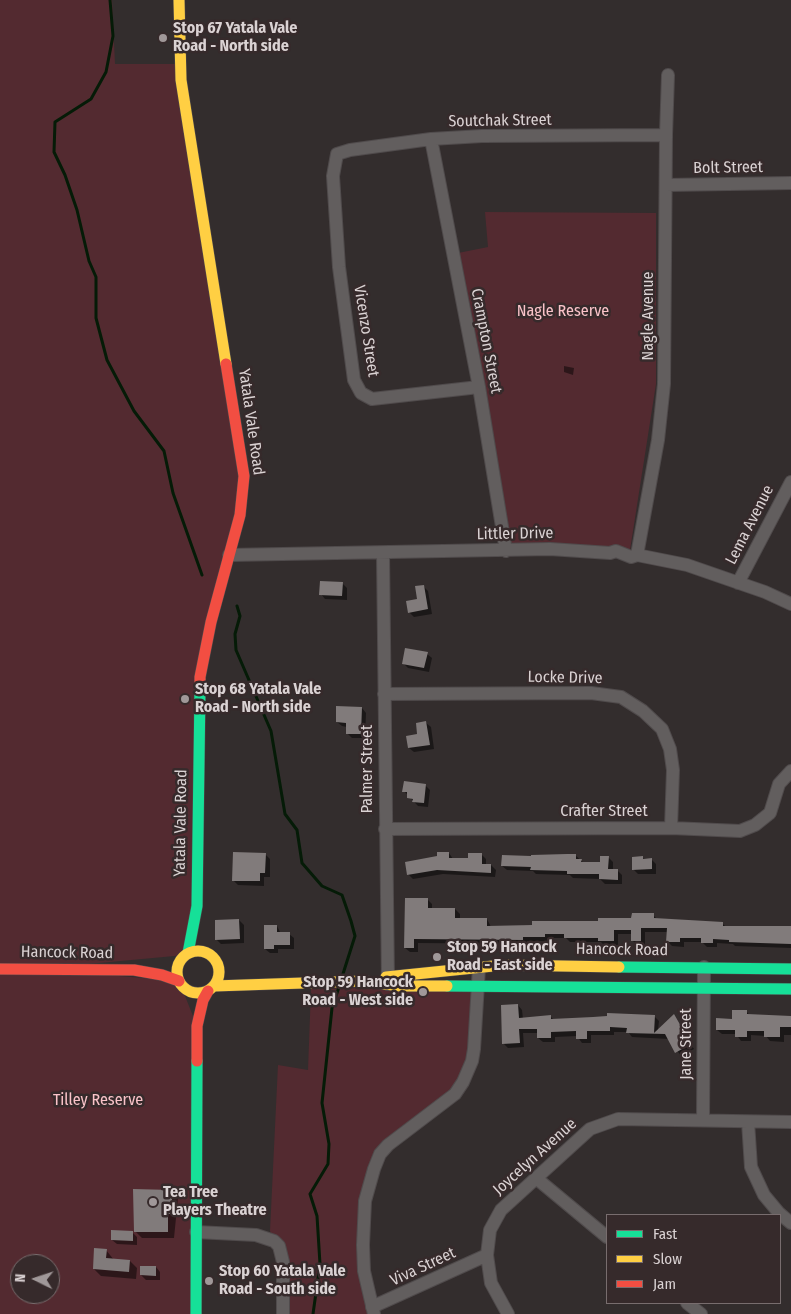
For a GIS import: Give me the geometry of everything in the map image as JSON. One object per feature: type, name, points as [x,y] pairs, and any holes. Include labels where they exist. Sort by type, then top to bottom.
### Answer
[{"type":"main road","name":"Yatala Vale Road","points":[[179,0],[181,80],[244,476],[240,515],[204,648],[200,678],[196,906],[184,957]]},
{"type":"main road","name":"Yatala Vale Road","points":[[196,906],[210,955]]},
{"type":"main road","points":[[196,1314],[197,1026],[203,1000],[218,976],[218,966],[210,955],[197,951],[184,957],[176,972],[197,1026]]},
{"type":"main road","name":"Hancock Road","points":[[134,970],[184,957]]},
{"type":"main road","name":"Hancock Road","points":[[387,981],[503,965],[791,969]]},
{"type":"main road","name":"Hancock Road","points":[[218,966],[238,974],[276,977],[290,982]]},
{"type":"main road","name":"Hancock Road","points":[[0,968],[134,970],[162,975],[181,985]]},
{"type":"main road","name":"Hancock Road","points":[[211,989],[290,982],[333,981],[387,981],[478,986],[791,989]]},
{"type":"main road","points":[[181,985],[194,993],[211,989]]},
{"type":"street","name":"Nagle Avenue","points":[[637,555],[658,440],[664,384],[668,75]]},
{"type":"street","name":"Soutchak Street","points":[[338,154],[350,150],[431,139],[482,136],[666,136]]},
{"type":"street","name":"Crampton Street","points":[[431,139],[479,388],[506,551]]},
{"type":"street","name":"Vicenzo Street","points":[[338,154],[333,176],[340,267],[354,380],[360,393],[372,399],[479,388]]},
{"type":"street","name":"Bolt Street","points":[[666,185],[791,184]]},
{"type":"street","name":"Lema Avenue","points":[[738,583],[791,482]]},
{"type":"street","name":"Littler Drive","points":[[229,555],[550,549],[610,553],[616,551],[631,557],[637,555],[687,565],[791,604]]},
{"type":"street","name":"Palmer Street","points":[[383,553],[387,981]]},
{"type":"street","name":"Locke Drive","points":[[384,694],[591,693],[621,697],[643,711],[662,729],[670,749],[673,770],[670,828]]},
{"type":"street","name":"Crafter Street","points":[[385,828],[670,828],[740,831],[755,825],[770,812],[779,784],[791,771]]},
{"type":"street","points":[[373,1311],[364,1271],[363,1245],[365,1201],[374,1169],[380,1154],[388,1145],[455,1094],[462,1082],[472,1061],[478,967]]},
{"type":"street","name":"Jane Street","points":[[703,1120],[704,967]]},
{"type":"street","name":"Joycelyn Avenue","points":[[508,1314],[491,1283],[487,1255],[490,1230],[501,1210],[590,1129],[618,1119],[791,1122]]},
{"type":"street","points":[[748,1122],[751,1167],[764,1195],[780,1214]]},
{"type":"street","points":[[536,1178],[606,1236]]},
{"type":"street","points":[[196,1232],[256,1235],[274,1241],[279,1246],[283,1262],[283,1314]]},
{"type":"street","name":"Viva Street","points":[[373,1311],[487,1255]]},
{"type":"street","points":[[688,1304],[700,1314]]},
{"type":"green space","name":"Tilley Reserve","points":[[0,0],[112,0],[115,64],[180,64],[243,494],[204,648],[199,920],[185,955],[35,969],[179,981],[197,1026],[197,1314],[0,1314]]},
{"type":"green space","name":"Nagle Reserve","points":[[485,212],[656,213],[656,384],[630,550],[597,546],[510,543],[458,253],[488,247]]},
{"type":"green space","points":[[478,986],[463,1082],[388,1145],[365,1201],[373,1314],[284,1314],[283,1262],[270,1231],[278,1065],[308,1070],[311,989]]},
{"type":"building","points":[[320,581],[343,582],[342,596],[319,595]]},
{"type":"building","points":[[424,585],[428,609],[408,613],[406,601],[417,599],[415,586]]},
{"type":"building","points":[[405,648],[428,652],[424,668],[402,664]]},
{"type":"building","points":[[336,706],[362,707],[361,734],[346,734],[346,723],[336,722]]},
{"type":"building","points":[[426,721],[430,745],[408,748],[406,736],[417,734],[416,723]]},
{"type":"building","points":[[404,781],[426,784],[424,803],[412,802],[413,799],[407,798],[407,792],[402,792]]},
{"type":"building","points":[[233,852],[266,853],[265,873],[260,873],[260,881],[232,881]]},
{"type":"building","points":[[437,852],[449,852],[449,858],[468,858],[468,853],[482,853],[482,864],[491,864],[491,873],[437,870],[407,875],[405,862],[437,856]]},
{"type":"building","points":[[576,854],[576,859],[582,859],[581,862],[600,862],[600,856],[609,856],[608,869],[618,869],[618,880],[599,879],[599,874],[567,874],[567,871],[530,870],[531,867],[501,866],[502,855]]},
{"type":"building","points":[[643,856],[643,859],[652,858],[652,869],[632,870],[632,857]]},
{"type":"building","points":[[405,898],[428,898],[428,908],[455,908],[455,918],[487,918],[487,926],[532,925],[532,921],[598,921],[598,918],[631,918],[632,913],[654,913],[654,918],[723,922],[723,926],[791,926],[791,944],[729,942],[729,940],[713,939],[713,943],[701,943],[701,938],[680,938],[680,942],[666,942],[667,928],[641,928],[641,941],[631,941],[631,930],[614,930],[614,941],[598,941],[598,938],[564,938],[564,934],[545,934],[545,937],[523,937],[523,940],[414,939],[414,948],[404,948]]},
{"type":"building","points":[[239,919],[240,939],[215,940],[215,920]]},
{"type":"building","points":[[264,925],[277,925],[277,932],[290,932],[290,945],[274,945],[274,949],[264,949]]},
{"type":"building","points":[[518,1004],[519,1018],[551,1015],[551,1019],[593,1017],[607,1016],[607,1013],[655,1015],[654,1033],[674,1014],[691,1044],[675,1053],[665,1034],[626,1033],[627,1028],[610,1027],[610,1031],[587,1031],[587,1039],[576,1039],[576,1031],[551,1032],[551,1038],[537,1038],[537,1029],[519,1029],[520,1043],[502,1044],[501,1005]]},
{"type":"building","points":[[732,1010],[747,1010],[747,1014],[791,1016],[791,1027],[780,1027],[780,1037],[764,1037],[764,1031],[747,1031],[747,1037],[735,1037],[735,1030],[716,1030],[716,1018],[732,1019]]},
{"type":"building","points":[[133,1189],[172,1190],[172,1214],[168,1214],[168,1232],[134,1232]]},
{"type":"building","points":[[111,1230],[133,1231],[133,1241],[111,1240]]},
{"type":"building","points":[[94,1248],[107,1249],[106,1258],[130,1260],[129,1272],[93,1269]]},
{"type":"building","points":[[140,1266],[156,1266],[156,1276],[140,1275]]},
{"type":"waterway","points":[[110,0],[113,36],[106,72],[91,99],[55,122],[54,152],[65,175],[77,210],[89,261],[96,277],[96,318],[107,360],[134,411],[164,451],[173,493],[202,575]]},
{"type":"waterway","points":[[237,606],[240,616],[235,634],[236,650],[271,731],[285,814],[297,830],[302,863],[322,886],[342,895],[351,921],[355,936],[342,977]]},
{"type":"waterway","points":[[313,1314],[320,1264],[317,1216],[310,1194],[328,1164],[329,1144],[322,1103],[332,1008],[339,987]]},
{"type":"traffic: fast","points":[[188,953],[197,906],[200,690]]},
{"type":"traffic: fast","points":[[619,967],[791,969]]},
{"type":"traffic: fast","points":[[447,986],[791,989]]},
{"type":"traffic: fast","points":[[196,1314],[197,1061]]},
{"type":"traffic: slow","points":[[179,0],[181,80],[226,364]]},
{"type":"traffic: slow","points":[[202,951],[210,954],[216,960],[219,972],[216,984],[210,990],[194,993],[186,990],[180,984],[177,968],[180,960],[186,954],[202,951]]},
{"type":"traffic: slow","points":[[386,977],[503,965],[619,967]]},
{"type":"traffic: slow","points":[[214,986],[363,981],[400,986],[447,986]]},
{"type":"traffic: jam","points":[[200,690],[200,677],[211,622],[240,515],[244,476],[226,364]]},
{"type":"traffic: jam","points":[[0,969],[134,970],[162,975],[179,981]]},
{"type":"traffic: jam","points":[[197,1061],[197,1026],[203,1000],[208,991]]},
{"type":"place","name":"Stop 67 Yatala Vale Road - North side","points":[[163,38]]},
{"type":"place","name":"Stop 68 Yatala Vale Road - North side","points":[[185,699]]},
{"type":"place","name":"Stop 59 Hancock Road - East side","points":[[437,957]]},
{"type":"place","name":"Stop 59 Hancock Road - West side","points":[[423,992]]},
{"type":"place","name":"Tea Tree Players Theatre","points":[[153,1202]]},
{"type":"place","name":"Stop 60 Yatala Vale Road - South side","points":[[209,1281]]}]
